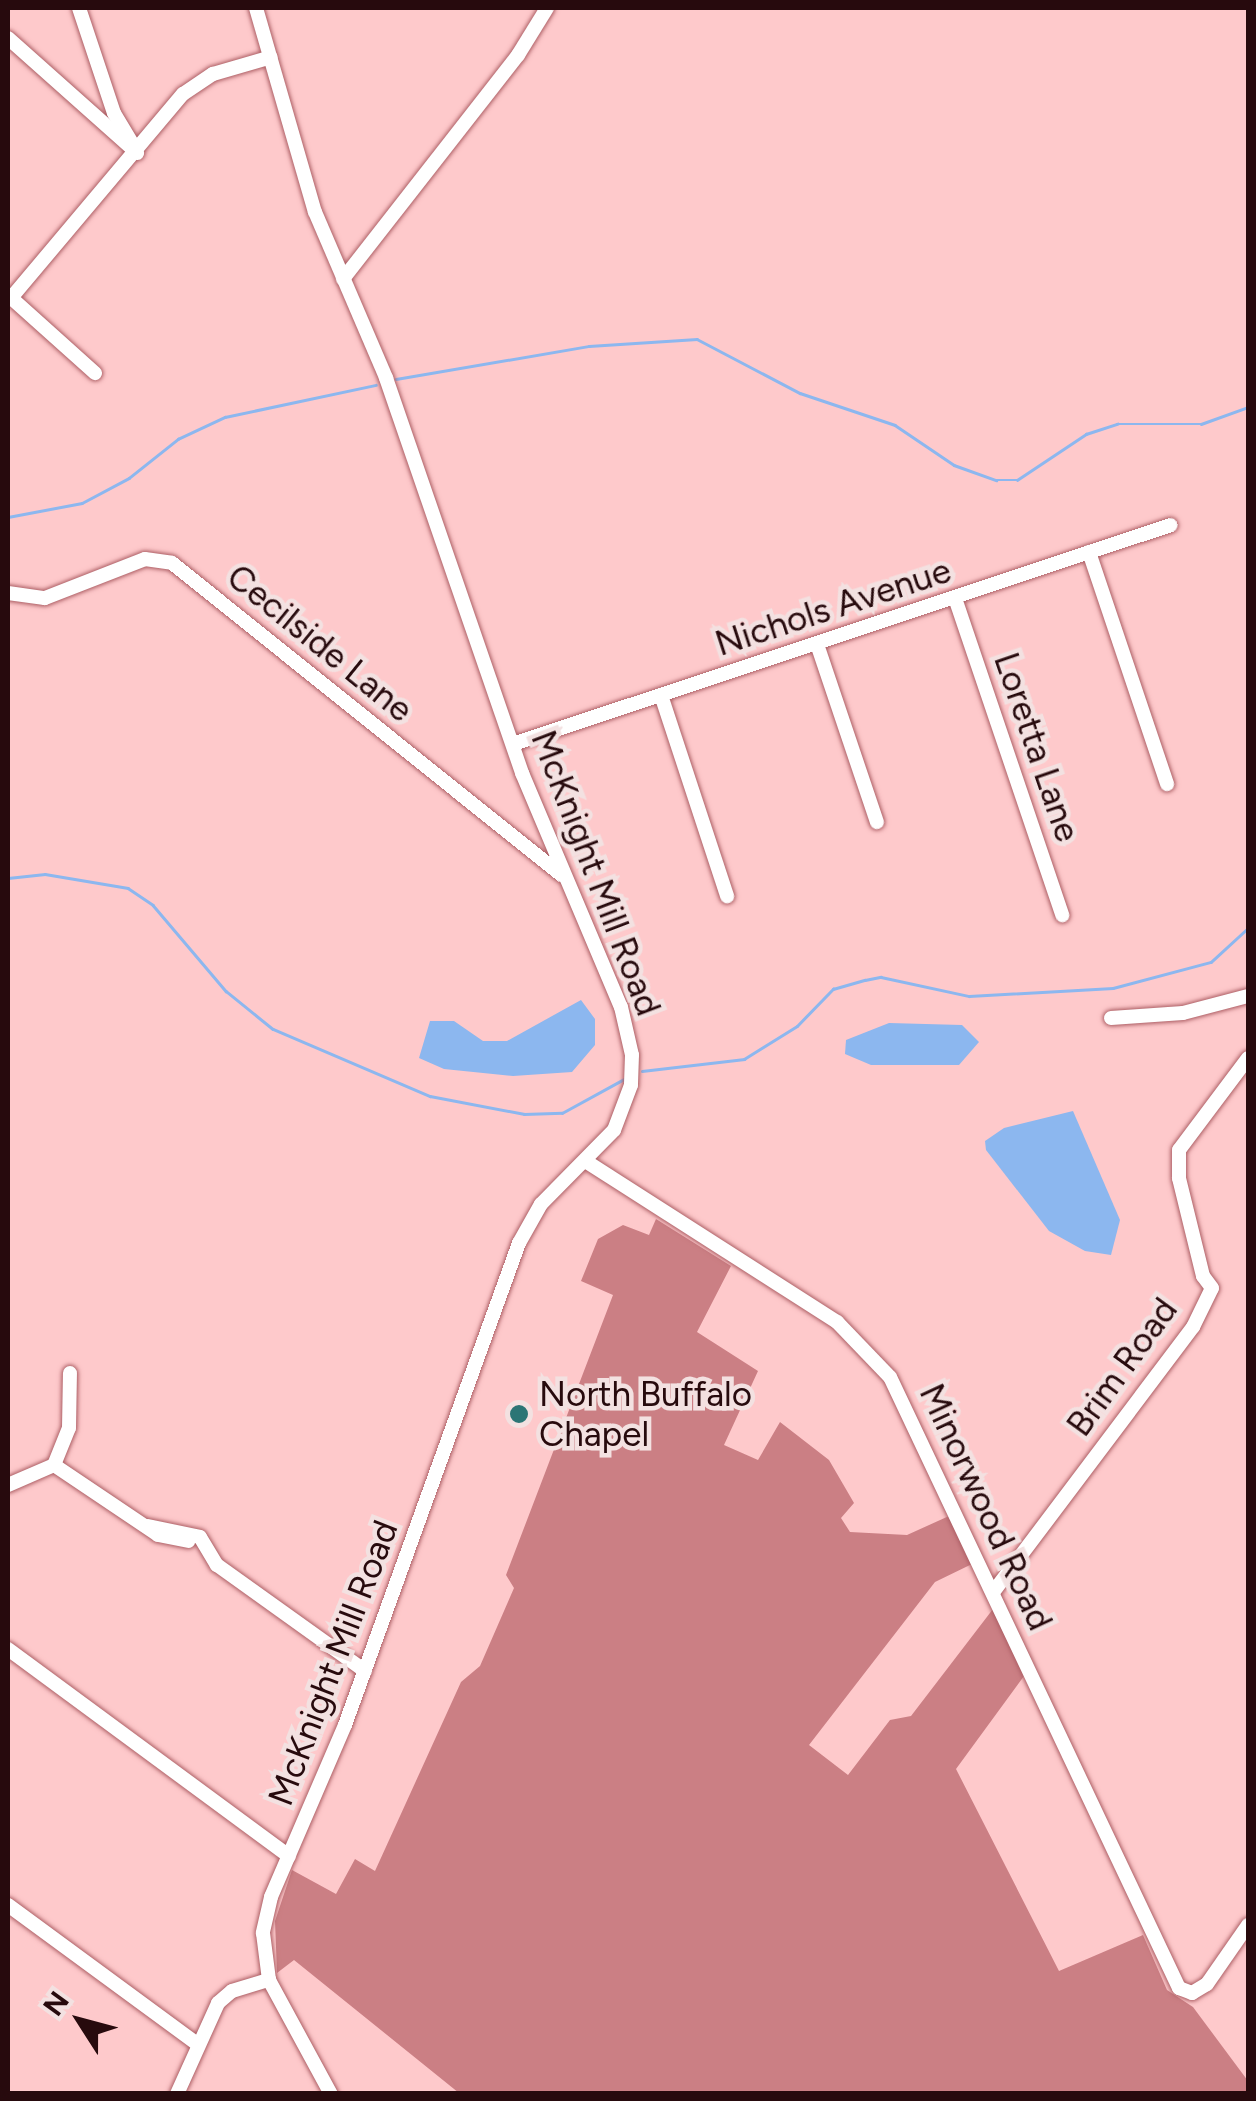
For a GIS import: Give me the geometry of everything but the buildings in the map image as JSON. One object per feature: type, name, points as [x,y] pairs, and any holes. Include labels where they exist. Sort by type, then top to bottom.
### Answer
[{"type":"street","points":[[79,8],[114,112],[137,153]]},
{"type":"street","name":"McKnight Mill Road","points":[[256,8],[315,212],[396,405],[512,744],[621,1007],[632,1055],[623,1113],[587,1162],[541,1204],[519,1242],[365,1671],[265,1918],[270,1980]]},
{"type":"street","points":[[343,279],[518,56],[548,8]]},
{"type":"street","points":[[8,38],[137,153]]},
{"type":"street","points":[[95,372],[9,297],[192,86],[271,56]]},
{"type":"street","name":"Nichols Avenue","points":[[512,744],[1171,525]]},
{"type":"street","points":[[1090,552],[1167,784]]},
{"type":"street","name":"Cecilside Lane","points":[[8,592],[45,598],[145,559],[172,562],[566,879]]},
{"type":"street","name":"Loretta Lane","points":[[956,598],[1062,914]]},
{"type":"street","points":[[817,644],[877,822]]},
{"type":"street","points":[[661,696],[727,896]]},
{"type":"street","points":[[1110,1018],[1183,1013],[1248,996]]},
{"type":"street","name":"Brim Road","points":[[994,1591],[1193,1327],[1212,1288],[1203,1276],[1179,1178],[1179,1150],[1248,1058]]},
{"type":"street","name":"Minorwood Road","points":[[587,1162],[817,1308],[862,1344],[908,1404],[1175,1983],[1192,1993],[1207,1984],[1248,1925]]},
{"type":"street","points":[[8,1485],[54,1464],[69,1428],[70,1374]]},
{"type":"street","points":[[54,1464],[110,1507],[158,1535],[203,1540],[217,1565],[365,1671]]},
{"type":"street","points":[[8,1649],[289,1856]]},
{"type":"street","points":[[8,1905],[197,2044]]},
{"type":"street","points":[[177,2094],[197,2044],[224,1997],[270,1980],[331,2094]]},
{"type":"shaded area","points":[[656,1219],[731,1266],[697,1332],[758,1371],[724,1445],[758,1460],[780,1422],[829,1460],[854,1503],[841,1518],[850,1532],[907,1535],[949,1516],[972,1564],[935,1582],[809,1745],[848,1775],[890,1720],[911,1716],[993,1609],[1024,1676],[956,1769],[1059,1971],[1143,1935],[1167,1990],[1193,2007],[1248,2081],[1248,2093],[459,2093],[294,1960],[277,1973],[275,1921],[292,1870],[336,1894],[355,1859],[375,1871],[461,1682],[480,1666],[514,1588],[506,1575],[613,1295],[581,1281],[598,1239],[623,1225],[649,1235]]},
{"type":"water","points":[[581,1000],[595,1019],[595,1045],[572,1072],[513,1076],[444,1069],[419,1058],[430,1021],[454,1021],[483,1041],[507,1041]]},
{"type":"water","points":[[889,1023],[962,1025],[979,1042],[959,1065],[871,1065],[845,1054],[846,1040]]},
{"type":"water","points":[[1073,1111],[1120,1220],[1111,1255],[1085,1251],[1049,1231],[986,1150],[985,1141],[1004,1128]]},
{"type":"waterway","points":[[396,379],[589,346],[697,339],[800,393],[895,425],[954,465],[996,480],[1017,480],[1086,434],[1117,424],[1201,424],[1248,407]]},
{"type":"waterway","points":[[8,517],[82,503],[129,478],[178,439],[225,417],[376,385]]},
{"type":"waterway","points":[[8,878],[45,874],[128,888],[153,905],[226,991],[273,1029],[430,1096],[524,1114],[562,1113],[624,1079]]},
{"type":"waterway","points":[[642,1071],[744,1059],[797,1026],[833,989],[865,980],[881,977],[969,996],[1113,988],[1211,962],[1248,928]]},
{"type":"place","name":"North Buffalo Chapel","points":[[519,1414]]}]
